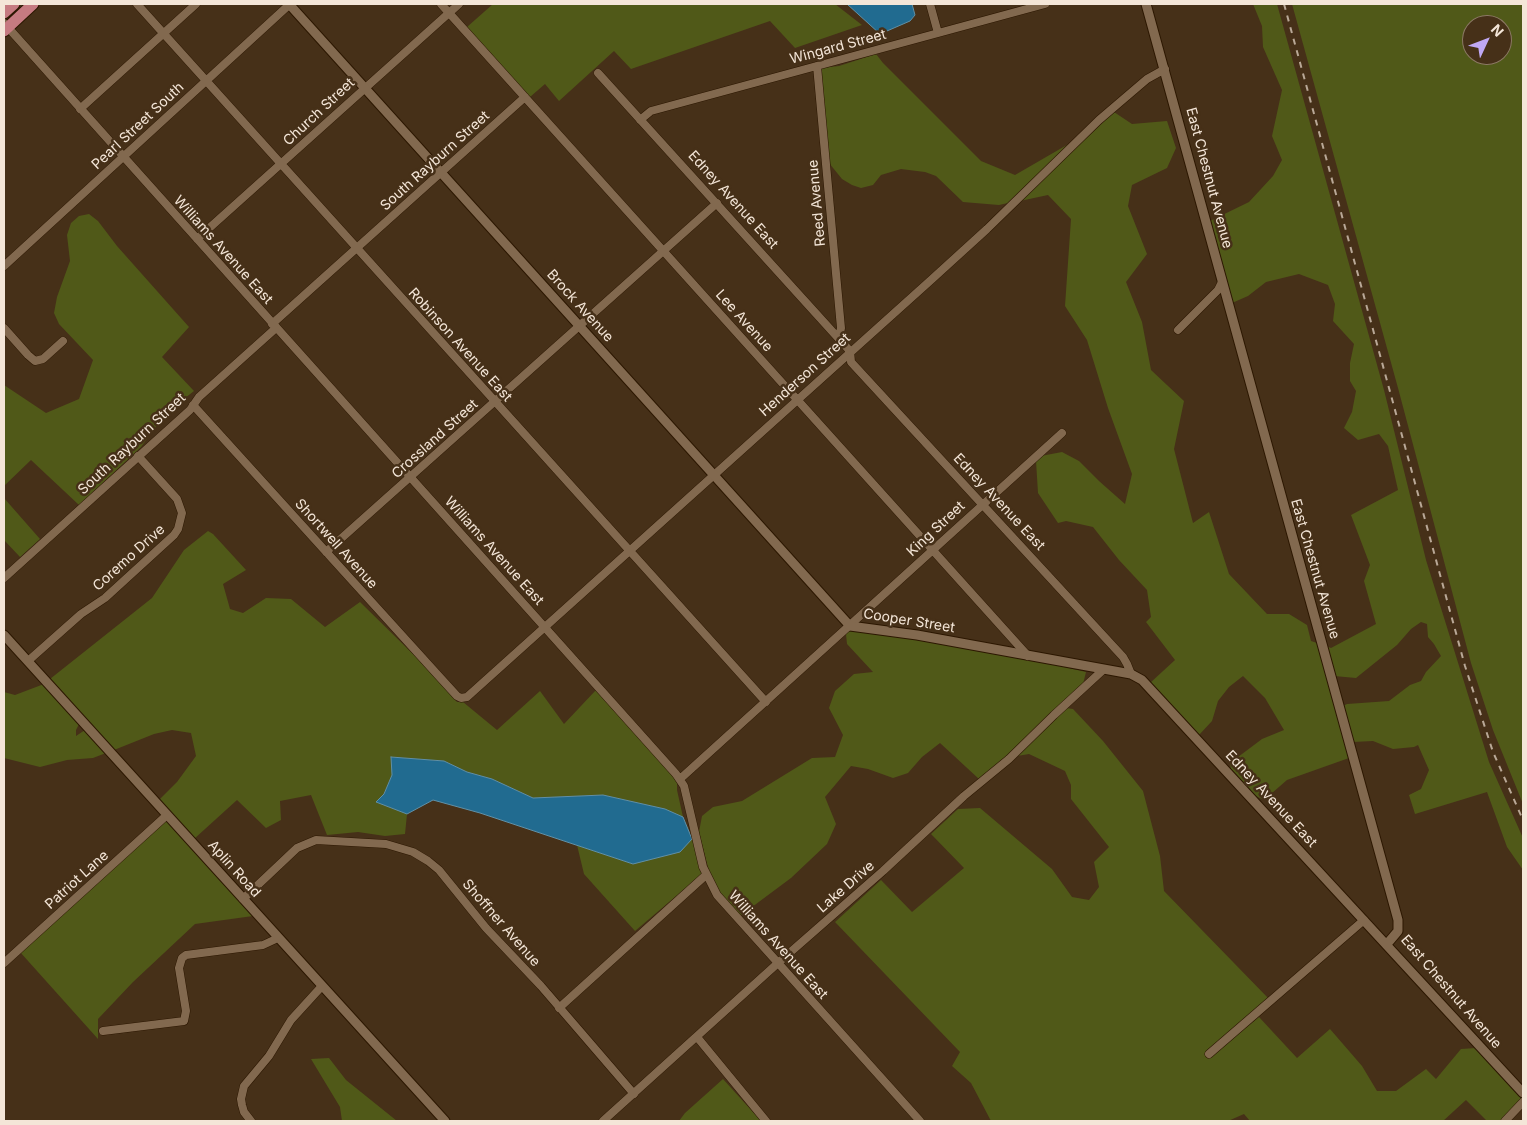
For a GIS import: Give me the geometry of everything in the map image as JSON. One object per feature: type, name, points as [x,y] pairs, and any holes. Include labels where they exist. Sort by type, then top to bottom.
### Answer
[{"type":"main road","points":[[4,14],[14,4]]},
{"type":"main road","points":[[5,27],[33,4]]},
{"type":"street","name":"Robinson Avenue East","points":[[137,4],[766,702]]},
{"type":"street","points":[[80,109],[196,4]]},
{"type":"street","name":"Pearl Street South","points":[[4,266],[289,4]]},
{"type":"street","name":"Brock Avenue","points":[[289,4],[850,626]]},
{"type":"street","name":"Lee Avenue","points":[[441,4],[1028,656]]},
{"type":"street","name":"Church Street","points":[[197,239],[364,87],[459,4]]},
{"type":"street","points":[[930,4],[938,32]]},
{"type":"street","name":"Wingard Street","points":[[640,120],[650,111],[1045,4]]},
{"type":"street","name":"East Chestnut Avenue","points":[[1146,4],[1398,920],[1398,931],[1387,944],[1523,1093]]},
{"type":"street","name":"Williams Avenue East","points":[[5,27],[411,477],[680,779],[684,786],[706,875],[722,903],[920,1121]]},
{"type":"street","name":"Reed Avenue","points":[[817,66],[840,320],[841,333],[839,338]]},
{"type":"street","name":"Henderson Street","points":[[461,698],[470,695],[987,229],[1099,120],[1147,80],[1158,72],[1165,70]]},
{"type":"street","name":"Edney Avenue East","points":[[598,73],[839,338],[850,351],[851,362],[1123,657],[1128,664],[1131,674],[1145,683],[1387,944]]},
{"type":"street","name":"South Rayburn Street","points":[[4,578],[193,405],[356,248],[525,97]]},
{"type":"street","name":"Crossland Street","points":[[326,552],[717,203]]},
{"type":"street","points":[[1178,330],[1218,290],[1222,282]]},
{"type":"street","points":[[4,328],[35,361],[43,360],[63,341]]},
{"type":"street","name":"Shortwell Avenue","points":[[193,405],[436,673],[461,698]]},
{"type":"street","name":"King Street","points":[[850,626],[932,549],[1062,433]]},
{"type":"street","name":"Coremo Drive","points":[[28,661],[81,614],[105,598],[178,530],[182,513],[178,500],[138,456]]},
{"type":"street","name":"Cooper Street","points":[[680,779],[850,626],[918,635],[1131,674]]},
{"type":"street","name":"Aplin Road","points":[[4,635],[445,1121]]},
{"type":"street","name":"Lake Drive","points":[[603,1121],[883,871],[964,796],[1009,759],[1103,670]]},
{"type":"street","name":"Patriot Lane","points":[[4,963],[168,815]]},
{"type":"street","name":"Shoffner Avenue","points":[[243,899],[297,848],[312,841],[393,845],[413,852],[428,860],[439,870],[486,928],[634,1094]]},
{"type":"street","points":[[559,1008],[706,875]]},
{"type":"street","points":[[1209,1054],[1364,920]]},
{"type":"street","points":[[103,1031],[184,1021],[186,1011],[179,968],[182,958],[186,955],[263,945],[278,938]]},
{"type":"street","points":[[251,1121],[242,1105],[244,1086],[269,1056],[296,1015],[322,986]]},
{"type":"street","points":[[696,1037],[766,1121]]},
{"type":"street","points":[[1505,1121],[1523,1102]]},
{"type":"green space","points":[[493,4],[835,4],[862,25],[795,48],[770,21],[631,69],[614,51],[559,101],[545,84],[530,97],[467,27]]},
{"type":"green space","points":[[1253,4],[1277,4],[1384,390],[1426,560],[1489,762],[1523,838],[1523,870],[1507,847],[1487,792],[1415,814],[1409,795],[1421,789],[1429,770],[1418,745],[1393,749],[1373,741],[1353,742],[1343,706],[1347,704],[1389,701],[1410,685],[1421,681],[1426,672],[1441,656],[1428,637],[1427,624],[1421,622],[1411,629],[1397,645],[1356,678],[1334,676],[1326,646],[1331,648],[1376,624],[1364,581],[1370,565],[1351,515],[1398,490],[1388,446],[1379,434],[1358,440],[1344,428],[1352,412],[1356,391],[1350,381],[1350,363],[1354,344],[1333,321],[1335,304],[1328,285],[1299,274],[1266,282],[1248,296],[1232,303],[1210,221],[1249,202],[1273,176],[1282,160],[1272,136],[1282,90],[1263,47],[1262,26]]},
{"type":"green space","points":[[1292,4],[1523,4],[1523,804],[1493,730],[1471,663],[1398,388]]},
{"type":"green space","points":[[876,54],[981,161],[1015,175],[1072,142],[1008,203],[999,205],[963,202],[936,176],[925,172],[901,169],[881,175],[873,185],[861,188],[852,185],[842,179],[829,163],[821,68],[839,66]]},
{"type":"green space","points":[[1114,112],[1132,124],[1167,121],[1176,148],[1167,168],[1132,185],[1128,206],[1147,254],[1126,282],[1142,322],[1151,370],[1184,401],[1174,449],[1193,523],[1209,512],[1229,574],[1267,614],[1289,614],[1307,625],[1311,641],[1317,643],[1349,758],[1287,780],[1264,800],[1254,795],[1231,769],[1230,763],[1262,739],[1284,730],[1265,698],[1243,676],[1229,687],[1218,701],[1212,721],[1199,735],[1150,683],[1175,660],[1146,622],[1151,617],[1147,590],[1119,560],[1093,527],[1066,521],[1058,523],[1038,493],[1036,461],[1041,456],[1062,452],[1079,461],[1125,504],[1132,474],[1108,408],[1087,340],[1065,306],[1071,219],[1048,195],[1020,201]]},
{"type":"green space","points":[[89,214],[98,221],[117,246],[189,327],[162,357],[194,391],[166,413],[141,447],[79,505],[31,460],[4,486],[4,385],[46,413],[79,399],[93,360],[59,324],[54,313],[57,297],[70,261],[67,235],[71,223],[79,216]]},
{"type":"green space","points":[[4,498],[40,539],[20,557],[4,540]]},
{"type":"green space","points":[[208,531],[246,570],[223,584],[230,609],[243,613],[266,598],[291,599],[325,627],[360,602],[415,656],[457,702],[463,702],[497,730],[540,691],[564,724],[596,690],[675,778],[683,817],[665,809],[603,795],[533,798],[492,779],[467,772],[444,761],[392,757],[392,775],[384,794],[377,802],[407,814],[405,834],[385,836],[358,832],[327,835],[311,795],[280,801],[281,820],[266,828],[237,800],[194,839],[159,800],[177,782],[196,756],[191,733],[172,730],[154,734],[114,750],[50,679],[152,598],[184,550]]},
{"type":"green space","points":[[851,629],[916,639],[1086,672],[1083,684],[1007,757],[979,779],[940,743],[922,757],[908,773],[893,778],[868,769],[851,766],[825,797],[836,824],[827,844],[791,878],[740,916],[720,893],[710,875],[699,832],[702,816],[713,807],[742,801],[812,758],[835,757],[843,735],[829,708],[835,691],[854,674],[873,672],[847,644],[846,634]]},
{"type":"green space","points":[[44,684],[79,724],[76,736],[85,730],[106,753],[93,758],[67,760],[40,767],[4,758],[4,692],[15,695]]},
{"type":"green space","points":[[1066,708],[1073,709],[1103,741],[1143,791],[1160,856],[1164,891],[1269,999],[1204,1054],[1208,1059],[1259,1017],[1297,1058],[1330,1029],[1362,1066],[1377,1091],[1396,1091],[1426,1069],[1436,1079],[1461,1049],[1476,1048],[1522,1097],[1516,1106],[1500,1121],[1487,1121],[1466,1100],[1443,1121],[1250,1121],[1244,1114],[1228,1121],[991,1121],[971,1083],[952,1066],[960,1052],[835,922],[881,880],[912,912],[964,868],[931,834],[958,809],[980,808],[1052,869],[1072,897],[1089,900],[1099,887],[1094,862],[1109,847],[1071,799],[1071,785],[1065,771],[1029,754],[1017,756]]},
{"type":"green space","points":[[167,820],[253,916],[195,924],[133,982],[98,1019],[98,1039],[20,952]]},
{"type":"green space","points":[[692,838],[702,874],[635,931],[584,874],[577,845],[633,864]]},
{"type":"green space","points":[[329,1058],[346,1080],[397,1121],[342,1121],[340,1107],[311,1059]]},
{"type":"green space","points":[[723,1079],[761,1121],[679,1121],[685,1113]]},
{"type":"water","points":[[847,4],[912,4],[915,15],[910,21],[880,34]]},
{"type":"water","points":[[391,757],[444,761],[467,772],[492,779],[533,798],[603,795],[665,809],[683,817],[692,839],[680,852],[633,864],[480,813],[433,800],[407,814],[376,802],[384,794],[392,775]]},
{"type":"railway","points":[[1284,4],[1465,666],[1493,752],[1523,820]]}]
